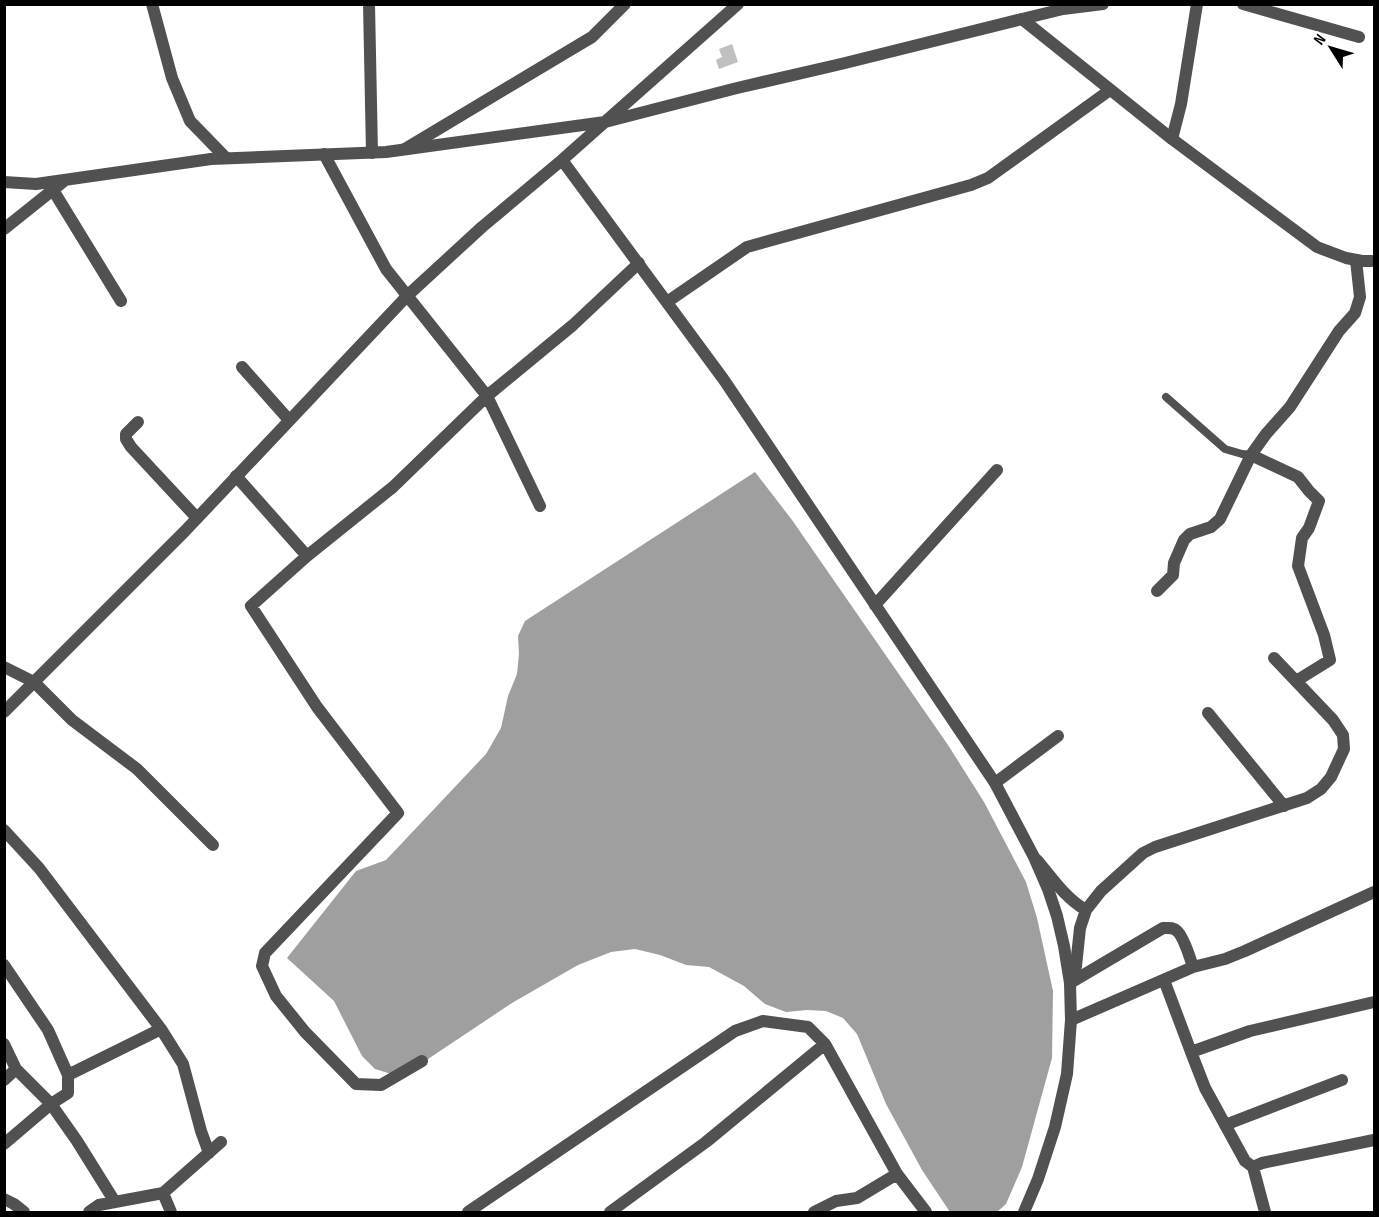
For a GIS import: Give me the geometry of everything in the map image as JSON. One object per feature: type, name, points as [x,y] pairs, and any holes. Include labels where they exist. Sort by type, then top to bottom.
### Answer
[{"type":"street","points":[[152,4],[172,78],[190,121],[226,158]]},
{"type":"street","points":[[369,4],[372,153]]},
{"type":"street","points":[[404,150],[592,37],[625,4]]},
{"type":"street","points":[[4,712],[197,518],[408,295],[738,4]]},
{"type":"street","points":[[4,182],[36,184],[211,159],[404,150],[605,122],[1063,9],[1103,4]]},
{"type":"street","points":[[1172,139],[1187,70],[1197,4]]},
{"type":"street","points":[[1243,4],[1359,37]]},
{"type":"street","points":[[1022,19],[1172,139],[1317,247],[1356,260],[1374,261]]},
{"type":"street","points":[[667,302],[747,247],[971,185],[988,178],[1110,90]]},
{"type":"street","points":[[324,154],[386,268],[487,396],[540,506]]},
{"type":"street","points":[[562,160],[724,380],[995,783],[1035,857],[1057,916],[1064,946],[1070,983],[1071,1020],[1067,1074],[1055,1128],[1024,1212]]},
{"type":"street","points":[[4,229],[65,180]]},
{"type":"street","points":[[53,190],[121,301]]},
{"type":"street","points":[[1157,591],[1173,575],[1174,563],[1184,540],[1190,534],[1211,527],[1220,519],[1251,455],[1290,407],[1339,331],[1355,313],[1360,297],[1356,260]]},
{"type":"street","points":[[422,1061],[381,1085],[356,1084],[305,1032],[276,996],[262,966],[266,953],[398,813],[317,707],[251,606],[307,556],[393,487],[487,396],[573,325],[639,263]]},
{"type":"street","points":[[242,367],[289,420]]},
{"type":"street","points":[[138,422],[126,434],[126,440],[197,518]]},
{"type":"street","points":[[1251,455],[1298,477],[1319,501],[1309,528],[1302,538],[1298,566],[1324,635],[1330,660],[1296,681]]},
{"type":"street","points":[[875,605],[997,471]]},
{"type":"street","points":[[236,476],[307,556]]},
{"type":"street","points":[[1070,983],[1076,966],[1080,928],[1086,910],[1101,891],[1143,853],[1155,847],[1307,798],[1322,789],[1331,777],[1344,749],[1343,735],[1333,720],[1274,658]]},
{"type":"street","points":[[4,668],[34,682],[72,720],[137,769],[213,845]]},
{"type":"street","points":[[1208,712],[1284,806]]},
{"type":"street","points":[[995,783],[1058,736]]},
{"type":"street","points":[[4,830],[39,868],[161,1029],[183,1064],[209,1153]]},
{"type":"street","points":[[1035,857],[1066,895],[1086,910]]},
{"type":"street","points":[[1071,1020],[1194,967],[1245,951],[1374,892]]},
{"type":"street","points":[[1070,983],[1163,928],[1170,927],[1177,930],[1194,967]]},
{"type":"street","points":[[4,966],[48,1030],[68,1075],[68,1093],[51,1104],[4,1144]]},
{"type":"street","points":[[1164,980],[1205,1088],[1245,1161],[1253,1167],[1265,1212]]},
{"type":"street","points":[[1191,1052],[1250,1031],[1374,1002]]},
{"type":"street","points":[[468,1212],[735,1030],[763,1021],[808,1027],[825,1044],[897,1174],[926,1212]]},
{"type":"street","points":[[68,1075],[161,1029]]},
{"type":"street","points":[[4,1044],[16,1069],[51,1104],[115,1202]]},
{"type":"street","points":[[610,1212],[706,1142],[825,1044]]},
{"type":"street","points":[[4,1080],[16,1069]]},
{"type":"street","points":[[1225,1125],[1342,1080]]},
{"type":"street","points":[[1253,1167],[1262,1163],[1374,1140]]},
{"type":"street","points":[[89,1212],[99,1205],[163,1193],[221,1142]]},
{"type":"street","points":[[814,1212],[836,1201],[857,1198],[897,1174]]},
{"type":"street","points":[[163,1193],[171,1212]]},
{"type":"street","points":[[4,1198],[24,1212]]},
{"type":"lane","points":[[1166,397],[1225,449],[1251,455]]},
{"type":"shaded area","points":[[755,472],[792,520],[948,745],[984,802],[1026,882],[1037,918],[1053,991],[1052,1058],[1022,1167],[1006,1204],[997,1212],[950,1212],[922,1170],[886,1104],[857,1034],[843,1018],[826,1011],[786,1012],[765,1004],[744,986],[709,967],[686,965],[635,949],[611,952],[578,965],[512,1003],[401,1077],[375,1069],[362,1056],[334,1001],[287,958],[356,871],[386,860],[486,754],[501,728],[508,696],[517,674],[518,636],[525,621]]},
{"type":"building","points":[[732,44],[738,62],[719,69],[716,60],[722,57],[719,49]]}]
